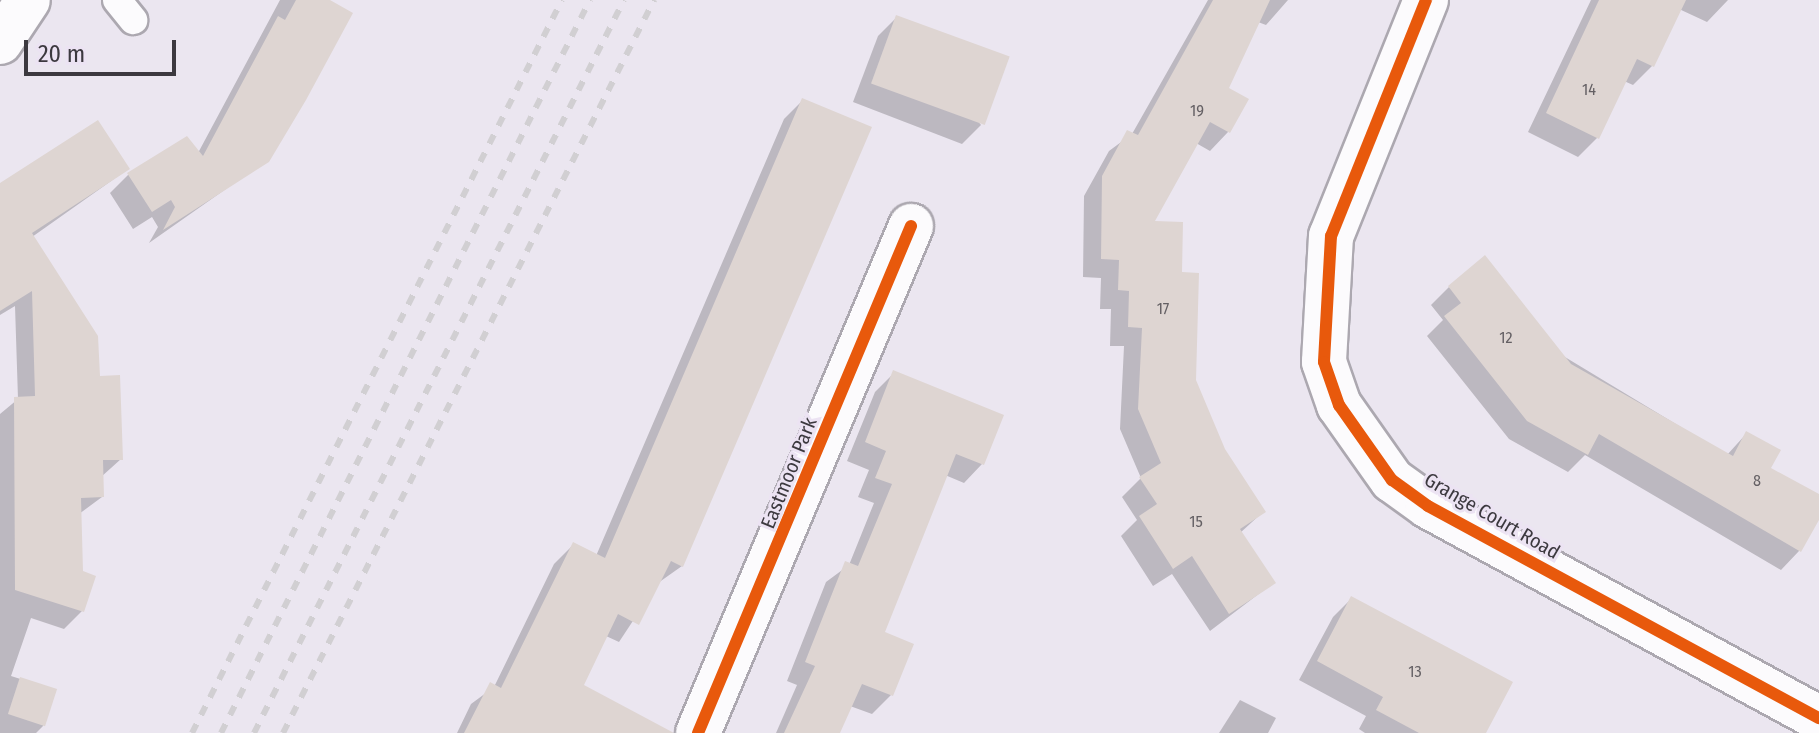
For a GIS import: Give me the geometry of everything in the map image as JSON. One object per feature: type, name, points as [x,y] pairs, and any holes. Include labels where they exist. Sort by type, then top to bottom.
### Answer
[{"type":"street","points":[[0,42],[28,0]]},
{"type":"street","name":"Grange Court Road","points":[[1426,0],[1331,236],[1324,362],[1339,405],[1392,480],[1428,506],[1819,718]]},
{"type":"street","name":"Eastmoor Park","points":[[698,733],[911,226]]},
{"type":"building","points":[[296,0],[330,0],[353,13],[306,100],[269,162],[163,230],[175,207],[171,200],[152,212],[127,173],[187,136],[203,156],[278,16],[285,20]]},
{"type":"building","points":[[1213,0],[1270,0],[1229,88],[1249,99],[1230,133],[1210,122],[1155,221],[1183,222],[1182,272],[1199,273],[1196,380],[1225,449],[1266,512],[1240,529],[1276,583],[1229,614],[1192,556],[1173,569],[1139,516],[1157,504],[1139,477],[1161,463],[1138,409],[1142,328],[1128,327],[1129,291],[1118,290],[1119,260],[1101,259],[1102,176],[1127,130],[1138,135]]},
{"type":"building","points":[[1599,0],[1686,0],[1654,67],[1637,59],[1599,139],[1546,113]]},
{"type":"building","points":[[896,15],[1010,56],[985,125],[871,84]]},
{"type":"building","points":[[802,98],[872,127],[683,567],[671,561],[639,625],[618,614],[584,685],[674,733],[464,733],[490,682],[501,688],[573,542],[605,558]]},
{"type":"building","points":[[98,120],[130,169],[32,233],[98,336],[100,376],[120,375],[123,460],[103,460],[104,497],[81,498],[83,571],[96,576],[84,612],[15,590],[14,397],[35,396],[32,291],[0,311],[0,183]]},
{"type":"building","points":[[1485,255],[1571,364],[1733,456],[1746,431],[1781,450],[1771,468],[1819,494],[1819,520],[1801,552],[1599,434],[1588,455],[1527,421],[1444,316],[1461,303],[1448,286]]},
{"type":"building","points":[[893,370],[1004,415],[984,465],[956,454],[885,632],[914,644],[893,696],[862,684],[840,733],[784,733],[815,666],[805,662],[845,561],[858,566],[892,484],[875,478],[886,451],[865,442]]},
{"type":"building","points":[[1351,596],[1513,682],[1486,733],[1419,733],[1376,710],[1383,697],[1317,661]]},
{"type":"building","points":[[20,677],[57,689],[45,726],[8,714]]},
{"type":"railway","points":[[192,733],[562,0]]},
{"type":"railway","points":[[221,733],[590,0]]},
{"type":"railway","points":[[254,733],[624,0]]},
{"type":"railway","points":[[283,733],[654,0]]},
{"type":"cycle path","points":[[1426,0],[1331,236],[1324,362],[1339,405],[1392,480],[1428,506],[1819,718]]},
{"type":"cycle path","points":[[698,733],[911,226]]}]
